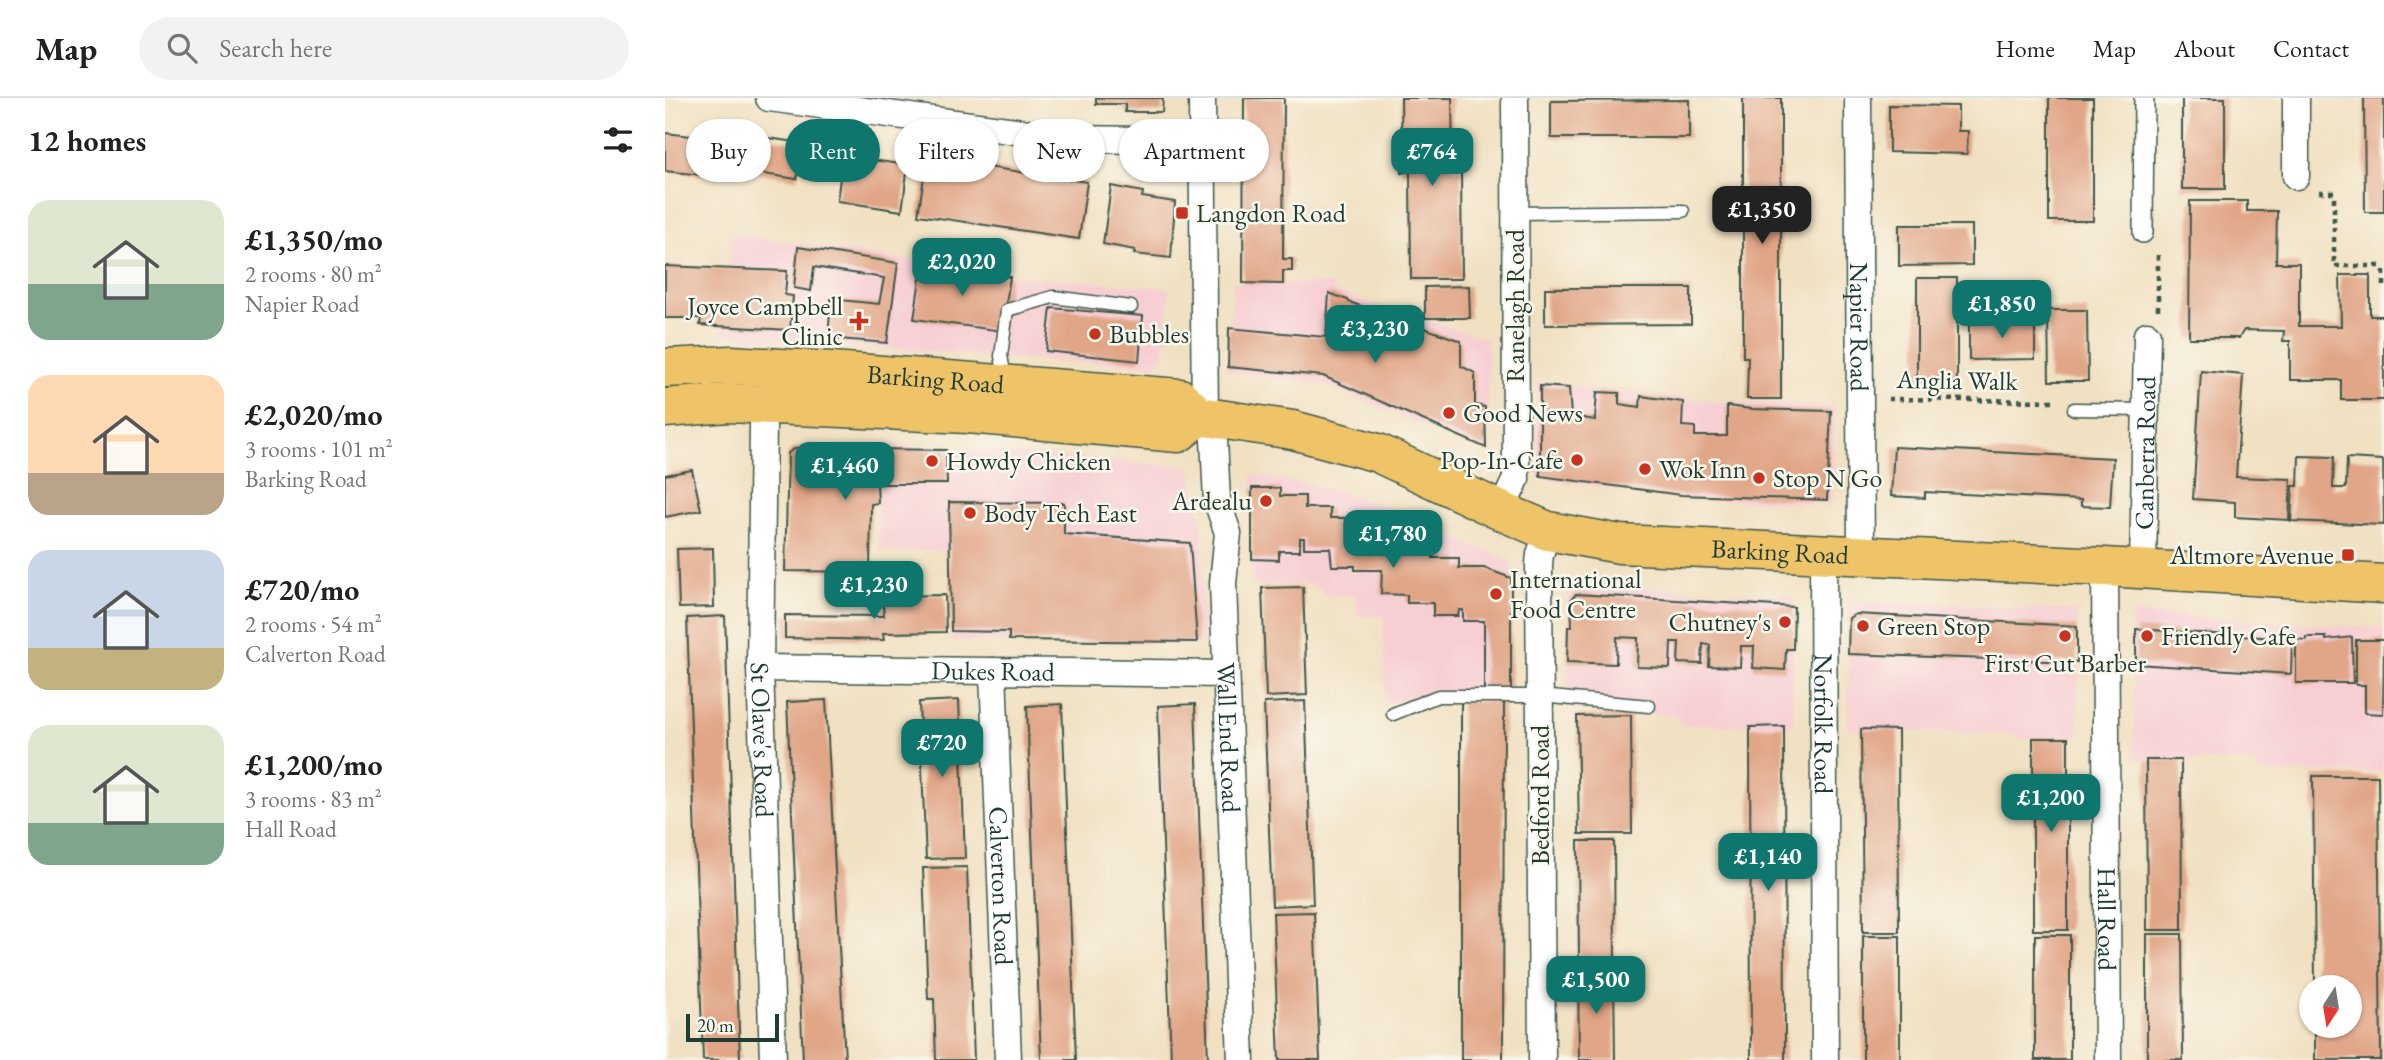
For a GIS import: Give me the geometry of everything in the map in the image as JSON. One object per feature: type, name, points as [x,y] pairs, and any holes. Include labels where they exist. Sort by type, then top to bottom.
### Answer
[{"type":"main road","name":"Barking Road","points":[[665,368],[731,365],[764,393],[968,414],[1178,433],[1206,417]]},
{"type":"main road","name":"Barking Road","points":[[665,408],[728,403],[764,393],[1007,386],[1180,398],[1206,417],[1293,430],[1378,453],[1548,531],[1620,544],[2105,567],[2384,584]]},
{"type":"street","points":[[769,98],[1075,139],[1119,140]]},
{"type":"street","name":"Wall End Road","points":[[1202,98],[1202,119]]},
{"type":"street","name":"Ranelagh Road","points":[[1501,511],[1516,479],[1515,98]]},
{"type":"street","name":"Napier Road","points":[[1858,98],[1860,555]]},
{"type":"street","points":[[2143,233],[2144,98]]},
{"type":"street","points":[[2296,98],[2296,176]]},
{"type":"street","name":"Wall End Road","points":[[1202,182],[1206,417],[1217,501],[1228,533],[1223,583],[1241,1060]]},
{"type":"street","name":"Canberra Road","points":[[2143,569],[2147,335]]},
{"type":"street","name":"St Olave's Road","points":[[764,393],[760,668],[773,1060]]},
{"type":"street","name":"Bedford Road","points":[[1542,1060],[1539,564],[1548,531]]},
{"type":"street","name":"Norfolk Road","points":[[1823,554],[1825,1060]]},
{"type":"street","name":"Hall Road","points":[[2105,567],[2108,1060]]},
{"type":"street","name":"Dukes Road","points":[[760,668],[1226,674]]},
{"type":"street","name":"Calverton Road","points":[[993,671],[1008,1060]]},
{"type":"lane","points":[[1516,213],[1682,211]]},
{"type":"lane","points":[[1007,386],[1002,356],[1007,310],[1053,297],[1131,307]]},
{"type":"lane","points":[[2074,410],[2146,410]]},
{"type":"lane","points":[[1217,501],[1214,536],[1223,583]]},
{"type":"lane","points":[[1392,715],[1438,696],[1540,696],[1649,706]]},
{"type":"path","points":[[2143,233],[2158,249],[2158,310],[2147,335]]},
{"type":"path","points":[[2384,271],[2384,286]]},
{"type":"path","name":"Anglia Walk","points":[[1860,399],[2054,401]]},
{"type":"shaded area","points":[[732,234],[1019,276],[1170,288],[1165,357],[1156,365],[1050,361],[720,335]]},
{"type":"shaded area","points":[[1233,283],[1334,284],[1333,291],[1487,339],[1489,452],[1326,385],[1227,372]]},
{"type":"shaded area","points":[[1537,382],[1720,402],[1835,407],[1833,498],[1828,505],[1681,498],[1537,478]]},
{"type":"shaded area","points":[[875,443],[1191,467],[1202,523],[1204,644],[952,641],[949,550],[880,552]]},
{"type":"shaded area","points":[[1252,474],[1330,489],[1385,506],[1434,530],[1513,562],[1510,701],[1385,702],[1384,616],[1356,616],[1356,596],[1327,597],[1313,584],[1252,586]]},
{"type":"shaded area","points":[[1568,584],[1793,596],[1793,726],[1679,725],[1678,717],[1567,706]]},
{"type":"shaded area","points":[[1849,600],[2077,611],[2078,737],[2016,739],[2016,735],[1848,728]]},
{"type":"shaded area","points":[[2132,614],[2384,628],[2384,772],[2258,773],[2257,762],[2134,759]]},
{"type":"building","points":[[1096,98],[1163,98],[1162,112],[1125,112],[1125,104],[1096,104]]},
{"type":"building","points":[[1244,98],[1284,98],[1283,259],[1292,259],[1292,271],[1283,271],[1283,284],[1243,283],[1244,182],[1269,182],[1269,119],[1244,119]]},
{"type":"building","points":[[1401,98],[1452,98],[1453,170],[1461,170],[1462,279],[1411,279],[1410,171],[1402,173]]},
{"type":"building","points":[[1743,98],[1781,98],[1781,399],[1747,399],[1748,357],[1743,357]]},
{"type":"building","points":[[2049,98],[2093,98],[2093,221],[2049,221]]},
{"type":"building","points":[[2182,98],[2225,98],[2225,189],[2182,189]]},
{"type":"building","points":[[2364,98],[2384,98],[2384,212],[2365,212]]},
{"type":"building","points":[[1689,100],[1689,138],[1551,138],[1551,101]]},
{"type":"building","points":[[1889,105],[1958,106],[1958,131],[1968,131],[1967,154],[1889,152]]},
{"type":"building","points":[[665,133],[686,135],[686,173],[665,171]]},
{"type":"building","points":[[771,138],[785,140],[785,177],[771,175]]},
{"type":"building","points":[[880,161],[894,163],[894,182],[906,182],[902,211],[837,201],[840,182],[880,182]]},
{"type":"building","points":[[999,169],[1013,171],[1013,182],[1087,182],[1079,239],[918,215],[923,182],[999,182]]},
{"type":"building","points":[[1111,186],[1143,192],[1142,197],[1175,202],[1171,258],[1134,254],[1135,250],[1103,244]]},
{"type":"building","points":[[2190,201],[2247,201],[2247,211],[2277,211],[2276,263],[2299,263],[2299,326],[2341,326],[2340,275],[2370,275],[2370,316],[2384,316],[2384,400],[2341,400],[2341,380],[2290,380],[2290,341],[2283,341],[2284,331],[2244,330],[2239,338],[2189,338]]},
{"type":"building","points":[[1899,225],[1972,225],[1972,265],[1899,266]]},
{"type":"building","points":[[798,247],[898,263],[887,343],[828,338],[831,299],[879,304],[884,278],[814,267],[811,291],[794,288]]},
{"type":"building","points":[[922,265],[1010,277],[1002,331],[914,319]]},
{"type":"building","points":[[665,266],[787,271],[785,295],[793,296],[790,330],[700,325],[701,318],[665,318]]},
{"type":"building","points":[[1917,278],[1957,278],[1957,382],[1917,382]]},
{"type":"building","points":[[1469,286],[1470,318],[1425,318],[1425,287]]},
{"type":"building","points":[[1545,288],[1691,288],[1691,324],[1545,325]]},
{"type":"building","points":[[1329,293],[1461,341],[1461,366],[1475,373],[1475,405],[1485,407],[1486,448],[1323,376],[1228,367],[1229,328],[1326,337]]},
{"type":"building","name":"Bubbles","points":[[1051,308],[1143,316],[1139,361],[1046,351]]},
{"type":"building","points":[[2048,310],[2087,310],[2088,381],[2049,381]]},
{"type":"building","points":[[2035,319],[2035,359],[1969,360],[1969,320]]},
{"type":"building","points":[[2201,371],[2243,375],[2236,477],[2291,479],[2289,520],[2235,517],[2235,502],[2193,499]]},
{"type":"building","points":[[1540,386],[1569,388],[1571,416],[1595,420],[1597,392],[1619,393],[1619,404],[1640,407],[1641,396],[1683,402],[1682,426],[1695,427],[1695,436],[1727,436],[1727,406],[1831,411],[1827,500],[1681,495],[1540,476]]},
{"type":"building","points":[[1894,447],[2113,458],[2110,507],[2081,506],[2081,500],[1925,492],[1925,498],[1891,496]]},
{"type":"building","points":[[796,448],[946,450],[947,484],[877,484],[878,503],[871,504],[870,572],[785,571],[788,453]]},
{"type":"building","points":[[2299,456],[2334,457],[2333,488],[2346,488],[2347,458],[2383,460],[2384,525],[2291,521],[2293,486],[2298,486]]},
{"type":"building","points":[[692,470],[701,510],[665,517],[665,475]]},
{"type":"building","points":[[1252,488],[1280,488],[1280,496],[1305,496],[1305,508],[1330,508],[1330,518],[1356,518],[1355,528],[1382,528],[1382,538],[1407,538],[1407,548],[1434,549],[1433,558],[1459,558],[1459,568],[1484,568],[1511,578],[1511,691],[1484,690],[1484,621],[1463,621],[1463,610],[1459,610],[1458,616],[1433,616],[1433,603],[1407,603],[1407,595],[1381,594],[1382,570],[1355,570],[1355,566],[1332,566],[1330,548],[1304,548],[1304,538],[1300,538],[1300,551],[1279,551],[1279,560],[1252,559]]},
{"type":"building","points":[[949,502],[1064,503],[1064,534],[1190,543],[1197,642],[1009,640],[1009,632],[951,631]]},
{"type":"building","points":[[713,548],[714,607],[679,608],[677,549]]},
{"type":"building","points":[[1303,587],[1307,695],[1266,697],[1262,588]]},
{"type":"building","points":[[1576,594],[1794,607],[1793,649],[1786,649],[1785,670],[1753,668],[1754,646],[1741,646],[1740,667],[1709,666],[1710,645],[1703,644],[1702,664],[1678,663],[1679,642],[1671,642],[1670,668],[1637,667],[1638,638],[1617,637],[1616,664],[1567,662],[1568,627],[1572,627],[1571,600]]},
{"type":"building","points":[[945,595],[946,632],[883,633],[884,640],[785,638],[785,615],[884,616],[882,596]]},
{"type":"building","points":[[1856,614],[2077,626],[2077,662],[1848,654],[1849,618]]},
{"type":"building","points":[[725,616],[740,1060],[703,1060],[687,618]]},
{"type":"building","points":[[2136,629],[2292,639],[2291,674],[2136,664]]},
{"type":"building","points":[[2306,637],[2326,637],[2326,640],[2352,637],[2353,683],[2296,683],[2296,639],[2306,640]]},
{"type":"building","points":[[2356,640],[2384,640],[2383,714],[2365,713],[2365,685],[2356,685]]},
{"type":"building","points":[[826,700],[845,1060],[803,1060],[787,702]]},
{"type":"building","points":[[959,700],[965,858],[926,859],[919,702]]},
{"type":"building","points":[[1305,701],[1313,904],[1272,906],[1264,703]]},
{"type":"building","points":[[1461,702],[1504,702],[1503,1060],[1461,1060]]},
{"type":"building","points":[[1062,704],[1076,1060],[1041,1060],[1027,706]]},
{"type":"building","points":[[1195,704],[1208,1060],[1171,1060],[1158,706]]},
{"type":"building","points":[[1631,715],[1632,834],[1579,834],[1577,716]]},
{"type":"building","points":[[1784,726],[1785,1060],[1751,1060],[1750,727]]},
{"type":"building","points":[[1861,729],[1898,730],[1899,932],[1863,932]]},
{"type":"building","points":[[2033,738],[2068,738],[2068,930],[2033,930]]},
{"type":"building","points":[[2146,760],[2181,760],[2182,930],[2147,930]]},
{"type":"building","points":[[2313,776],[2378,776],[2381,1060],[2315,1060],[2315,1038],[2363,1038],[2363,975],[2315,975]]},
{"type":"building","points":[[1578,841],[1614,841],[1615,961],[1579,961]]},
{"type":"building","points":[[967,867],[974,1060],[936,1060],[934,999],[928,999],[923,868]]},
{"type":"building","points":[[1314,912],[1320,1060],[1279,1060],[1273,913]]},
{"type":"building","points":[[2147,934],[2182,934],[2183,1060],[2147,1060]]},
{"type":"building","points":[[2035,935],[2070,935],[2070,1060],[2035,1060]]},
{"type":"building","points":[[1863,936],[1900,936],[1900,1060],[1863,1060]]},
{"type":"building","points":[[1578,973],[1614,973],[1615,1060],[1579,1060]]},
{"type":"place","name":"Langdon Road","points":[[1182,213]]},
{"type":"place","name":"Joyce Campbell Clinic","points":[[859,321]]},
{"type":"place","name":"Bubbles","points":[[1095,334]]},
{"type":"place","name":"Good News","points":[[1449,413]]},
{"type":"place","name":"Pop-In-Cafe","points":[[1577,460]]},
{"type":"place","name":"Howdy Chicken","points":[[932,461]]},
{"type":"place","name":"Wok Inn","points":[[1645,469]]},
{"type":"place","name":"Stop N Go","points":[[1759,478]]},
{"type":"place","name":"Ardealu","points":[[1266,501]]},
{"type":"place","name":"Body Tech East","points":[[970,513]]},
{"type":"place","name":"Altmore Avenue","points":[[2348,555]]},
{"type":"place","name":"International Food Centre","points":[[1496,594]]},
{"type":"place","name":"Chutney's","points":[[1785,622]]},
{"type":"place","name":"Green Stop","points":[[1863,626]]},
{"type":"place","name":"First Cut Barber","points":[[2065,636]]},
{"type":"place","name":"Friendly Cafe","points":[[2147,636]]}]
